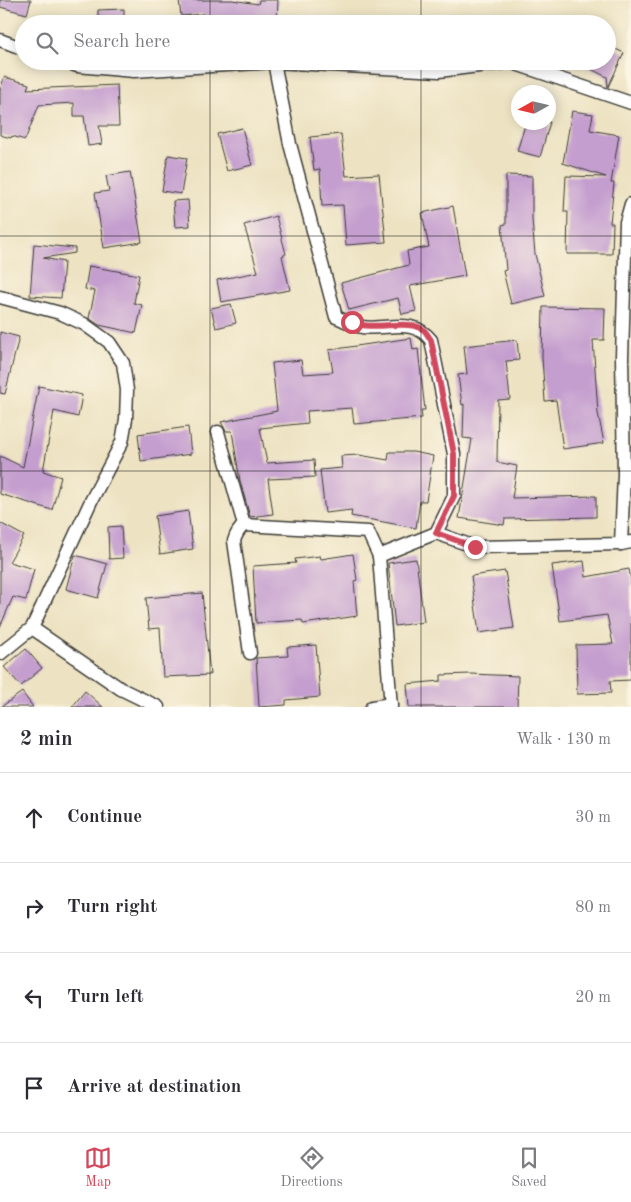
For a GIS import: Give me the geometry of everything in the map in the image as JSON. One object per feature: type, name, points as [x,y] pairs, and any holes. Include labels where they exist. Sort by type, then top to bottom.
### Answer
[{"type":"street","points":[[0,40],[15,46]]},
{"type":"street","points":[[123,70],[150,70]]},
{"type":"street","points":[[276,70],[290,144],[336,317],[360,327],[414,326],[423,330],[431,340],[454,454],[454,496],[436,533]]},
{"type":"street","points":[[421,70],[447,70]]},
{"type":"street","points":[[534,70],[631,103]]},
{"type":"street","points":[[379,556],[436,533],[475,547],[626,543],[622,347],[626,222],[631,204]]},
{"type":"street","points":[[0,297],[60,313],[84,324],[110,342],[123,363],[127,390],[126,419],[122,442],[91,501],[32,628],[0,654]]},
{"type":"street","points":[[218,432],[244,525]]},
{"type":"street","points":[[250,653],[234,541],[236,532],[244,525],[368,532],[379,556],[391,705],[372,707]]},
{"type":"street","points":[[32,628],[121,689],[158,707]]},
{"type":"building","points":[[0,0],[31,0],[27,14],[0,7]]},
{"type":"building","points":[[179,0],[232,0],[258,4],[259,0],[278,0],[277,15],[181,15]]},
{"type":"building","points":[[124,9],[124,15],[98,15],[98,10]]},
{"type":"building","points":[[616,49],[624,53],[616,70]]},
{"type":"building","points":[[593,70],[616,70],[608,87],[607,77]]},
{"type":"building","points":[[4,77],[29,84],[27,89],[117,85],[119,126],[99,126],[102,144],[88,146],[84,116],[74,116],[74,103],[39,105],[25,140],[0,135],[0,91]]},
{"type":"building","points":[[572,111],[593,114],[590,130],[619,135],[611,183],[614,183],[610,223],[613,223],[612,254],[567,254],[568,212],[564,212],[566,176],[606,177],[563,163]]},
{"type":"building","points":[[242,128],[252,165],[227,171],[217,134]]},
{"type":"building","points":[[524,130],[548,130],[540,157],[517,151]]},
{"type":"building","points":[[341,134],[346,176],[379,174],[386,242],[346,245],[343,205],[322,206],[320,169],[314,170],[310,137]]},
{"type":"building","points":[[168,155],[187,158],[181,194],[162,191]]},
{"type":"building","points":[[130,172],[142,242],[104,248],[95,193],[109,191],[106,176]]},
{"type":"building","points":[[506,175],[532,176],[532,220],[535,254],[545,296],[511,304],[503,271],[506,270],[502,225],[506,224]]},
{"type":"building","points":[[188,200],[190,226],[175,227],[173,201]]},
{"type":"building","points":[[453,206],[465,276],[410,286],[416,311],[402,314],[398,298],[349,310],[341,283],[409,265],[407,251],[429,247],[422,213]]},
{"type":"building","points":[[276,216],[286,254],[282,256],[290,290],[221,302],[217,280],[258,272],[244,225]]},
{"type":"building","points":[[34,244],[75,248],[75,253],[43,258],[64,262],[61,298],[30,296]]},
{"type":"building","points":[[89,266],[139,275],[134,303],[142,305],[136,333],[99,325],[89,318],[95,291],[85,289]]},
{"type":"building","points":[[231,304],[236,323],[216,328],[211,308]]},
{"type":"building","points":[[543,307],[605,308],[604,340],[593,340],[598,413],[604,443],[563,449],[556,400],[545,401],[542,358]]},
{"type":"building","points":[[0,332],[19,337],[5,394],[0,393]]},
{"type":"building","points":[[411,338],[413,350],[418,349],[425,410],[421,410],[422,418],[354,424],[352,408],[307,411],[308,423],[260,428],[267,463],[314,460],[315,477],[268,479],[273,514],[250,517],[240,481],[232,431],[226,431],[221,422],[277,411],[272,363],[301,360],[303,374],[333,372],[329,350]]},
{"type":"building","points":[[517,340],[519,360],[506,361],[510,399],[498,400],[497,462],[517,466],[512,498],[596,496],[596,517],[505,519],[504,525],[459,518],[472,439],[463,438],[464,404],[462,405],[458,375],[467,374],[464,346]]},
{"type":"building","points":[[39,386],[82,395],[78,417],[54,411],[43,471],[61,477],[52,510],[0,494],[0,456],[23,467]]},
{"type":"building","points":[[188,427],[191,454],[141,461],[138,434]]},
{"type":"building","points":[[389,452],[413,452],[433,456],[426,501],[420,501],[416,528],[351,516],[352,510],[325,513],[320,470],[342,468],[341,456],[359,455],[388,460]]},
{"type":"building","points":[[188,511],[193,549],[160,554],[155,516]]},
{"type":"building","points":[[0,523],[24,536],[9,562],[34,569],[26,600],[13,597],[0,627]]},
{"type":"building","points":[[121,526],[123,558],[109,559],[108,527]]},
{"type":"building","points":[[353,554],[357,580],[354,581],[357,616],[303,624],[302,620],[256,623],[253,566],[296,563],[295,559],[320,556],[321,559]]},
{"type":"building","points":[[75,555],[107,564],[98,598],[66,589]]},
{"type":"building","points":[[416,559],[424,622],[395,626],[388,563]]},
{"type":"building","points":[[584,561],[586,577],[629,569],[631,580],[631,680],[610,681],[611,693],[577,694],[576,645],[613,644],[607,615],[560,621],[552,565]]},
{"type":"building","points":[[505,571],[514,628],[479,633],[471,576]]},
{"type":"building","points":[[202,593],[210,675],[163,677],[160,628],[149,629],[146,598]]},
{"type":"building","points":[[316,645],[320,697],[286,700],[286,705],[259,707],[256,658],[288,656],[287,647]]},
{"type":"building","points":[[26,649],[42,668],[21,686],[4,667]]},
{"type":"building","points":[[441,675],[518,676],[517,707],[409,707],[407,684],[441,681]]},
{"type":"building","points":[[85,691],[103,707],[72,707]]},
{"type":"building","points":[[22,692],[33,707],[1,707]]},
{"type":"route","points":[[352,322],[360,327],[414,326],[423,330],[431,340],[448,416],[454,454],[454,496],[436,533],[475,547]]}]
